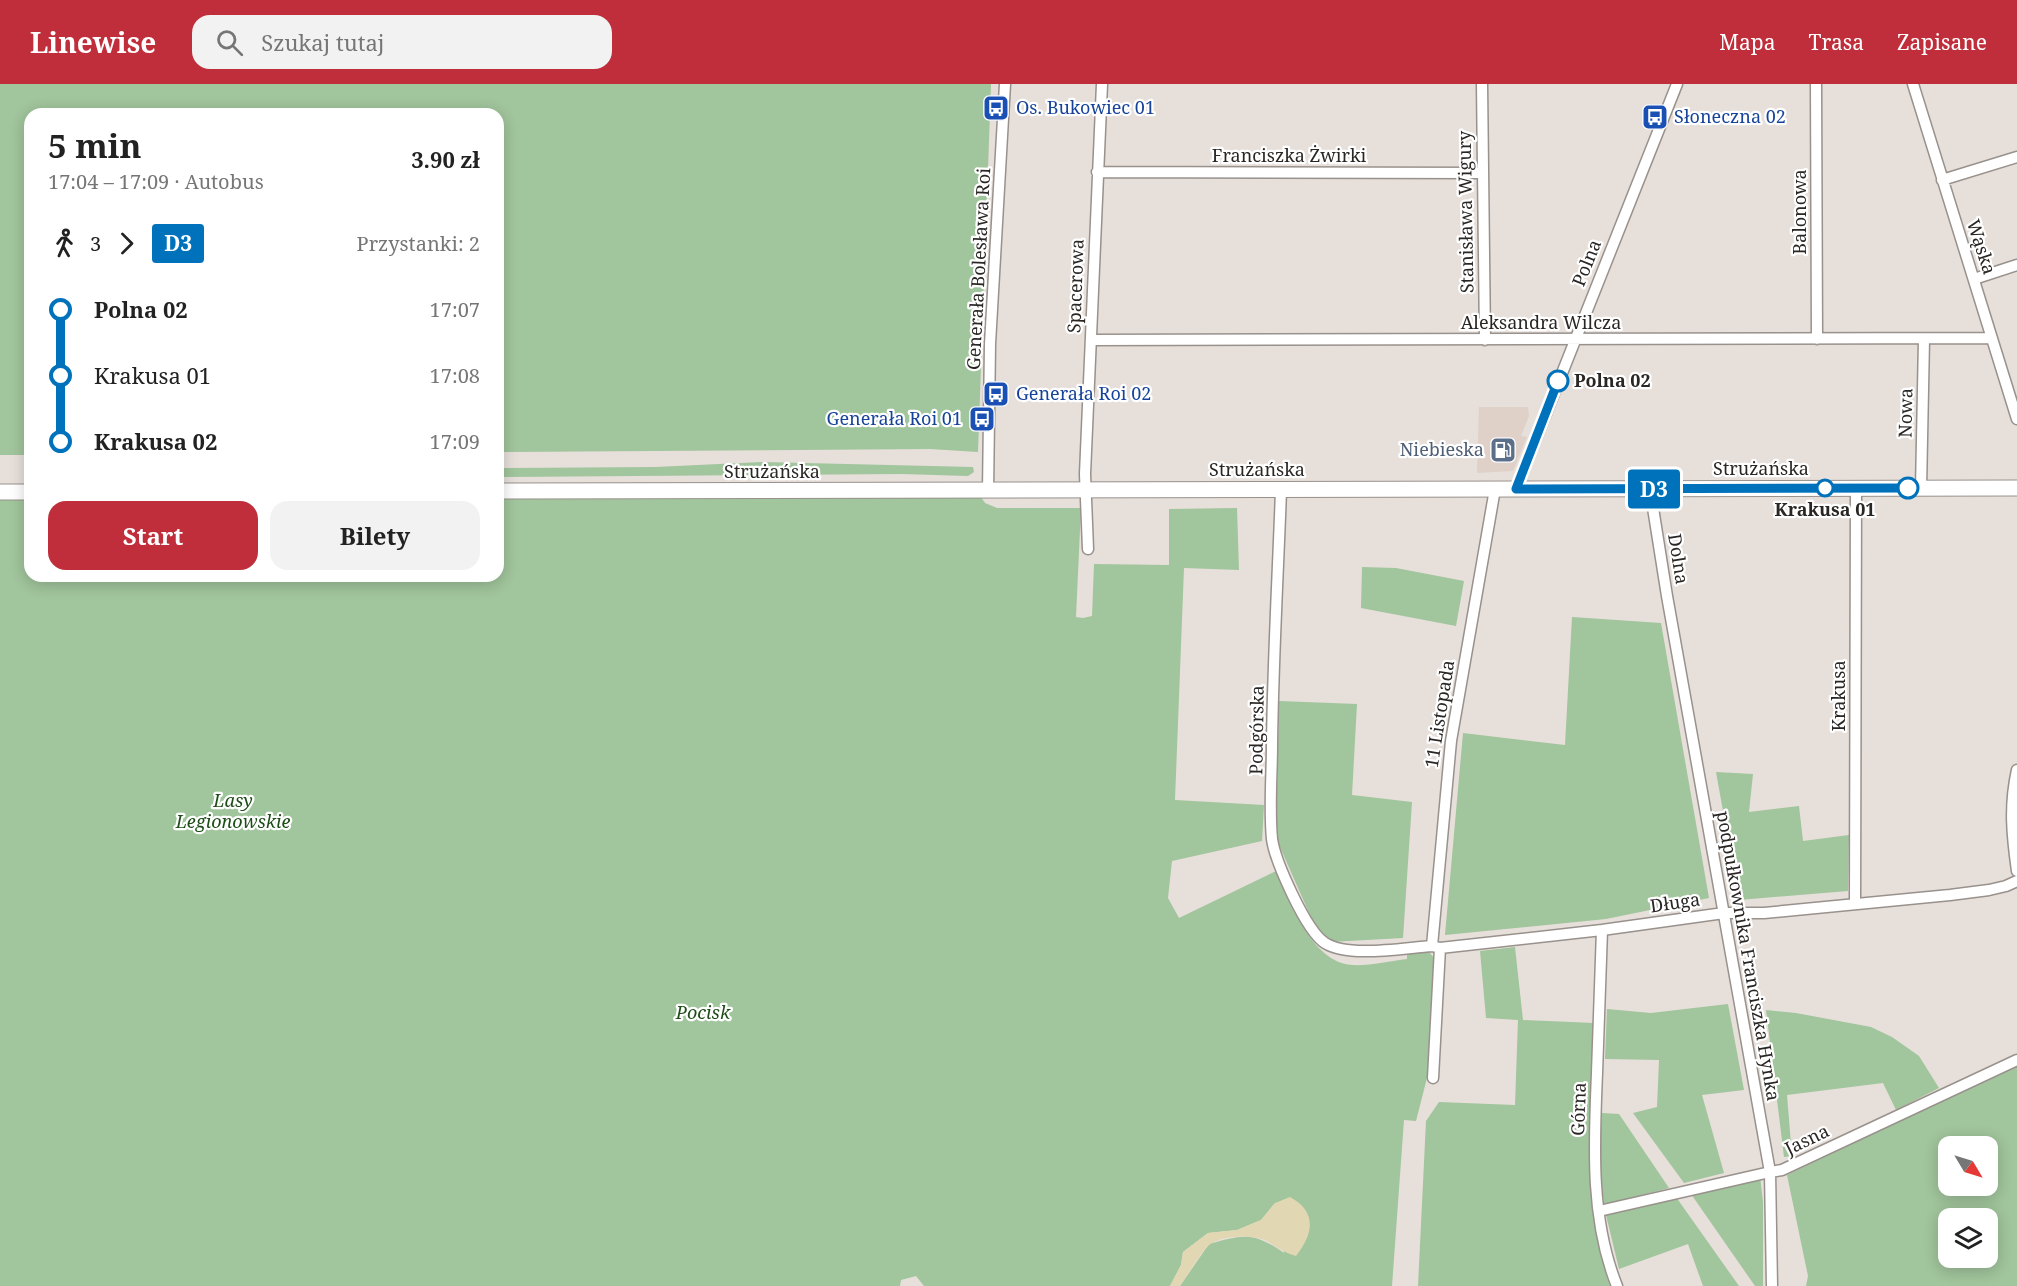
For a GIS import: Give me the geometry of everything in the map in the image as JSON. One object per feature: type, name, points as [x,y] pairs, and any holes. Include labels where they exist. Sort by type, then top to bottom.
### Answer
[{"type":"main road","name":"Strużańska","points":[[504,491],[2017,488]]},
{"type":"main road","points":[[0,492],[24,492]]},
{"type":"street","name":"Generała Bolesława Roi","points":[[988,491],[990,344],[1005,84]]},
{"type":"street","name":"Spacerowa","points":[[1088,549],[1084,490],[1102,84]]},
{"type":"street","name":"Stanisława Wigury","points":[[1482,84],[1485,340]]},
{"type":"street","name":"Polna","points":[[1516,489],[1677,84]]},
{"type":"street","name":"Balonowa","points":[[1816,84],[1817,339]]},
{"type":"street","name":"Wąska","points":[[1913,84],[2017,419]]},
{"type":"street","points":[[1942,180],[2017,157]]},
{"type":"street","name":"Franciszka Żwirki","points":[[1097,172],[1482,173]]},
{"type":"street","points":[[1974,279],[2017,265]]},
{"type":"street","name":"Aleksandra Wilcza","points":[[1090,340],[1991,338]]},
{"type":"street","name":"Nowa","points":[[1921,489],[1924,339]]},
{"type":"street","name":"Krakusa","points":[[1855,904],[1856,488]]},
{"type":"street","name":"11 Listopada","points":[[1433,1078],[1436,947],[1451,741],[1495,489]]},
{"type":"street","name":"Dolna","points":[[1650,489],[1674,634]]},
{"type":"street","name":"Podgórska","points":[[1281,490],[1273,709],[1272,841],[1295,902],[1307,922],[1322,941],[1337,949]]},
{"type":"street","name":"podpułkownika Franciszka Hynka","points":[[1674,634],[1770,1172],[1772,1286]]},
{"type":"street","points":[[2017,770],[2012,793],[2011,822],[2017,871]]},
{"type":"street","name":"Długa","points":[[1337,949],[1352,951],[1436,947],[1602,930],[1724,913],[1755,914],[1989,890],[2017,881]]},
{"type":"street","name":"Górna","points":[[1602,930],[1594,1138],[1599,1211],[1607,1257],[1617,1286]]},
{"type":"street","name":"Jasna","points":[[1599,1211],[1782,1170],[2017,1060]]},
{"type":"shaded area","points":[[1479,407],[1528,407],[1529,416],[1521,436],[1527,437],[1513,471],[1477,473]]},
{"type":"green space","points":[[0,84],[991,84],[978,452],[930,449],[504,452],[504,108],[24,108],[24,455],[0,455]]},
{"type":"green space","points":[[762,462],[973,467],[974,472],[968,476],[902,474],[504,477],[504,468],[655,467]]},
{"type":"green space","points":[[504,496],[981,497],[985,503],[997,508],[1081,508],[1076,617],[1083,618],[1092,616],[1094,564],[1169,565],[1169,509],[1237,508],[1239,570],[1184,568],[1175,800],[1264,805],[1262,841],[1172,861],[1168,898],[1179,918],[1276,871],[1296,914],[1314,942],[1325,954],[1352,965],[1407,959],[1407,952],[1429,952],[1435,959],[1429,1070],[1416,1121],[1404,1120],[1392,1286],[1180,1286],[1209,1244],[1231,1238],[1248,1237],[1265,1241],[1284,1253],[1275,1203],[1261,1220],[1237,1230],[1208,1233],[1183,1252],[1181,1265],[1170,1286],[924,1286],[916,1276],[901,1280],[900,1286],[0,1286],[0,499],[24,499],[24,582],[504,582]]},
{"type":"green space","points":[[1362,567],[1396,568],[1464,581],[1456,626],[1361,608]]},
{"type":"green space","points":[[1572,617],[1661,623],[1709,898],[1606,919],[1445,935],[1463,733],[1565,745]]},
{"type":"green space","points":[[1279,701],[1357,704],[1352,795],[1412,802],[1403,938],[1330,942],[1313,922],[1276,838]]},
{"type":"green space","points":[[1716,772],[1753,774],[1749,812],[1799,806],[1803,841],[1849,835],[1848,891],[1739,900]]},
{"type":"green space","points":[[1515,947],[1523,1020],[1594,1023],[1590,1128],[1591,1180],[1597,1232],[1610,1286],[1418,1286],[1426,1121],[1439,1102],[1515,1105],[1518,1020],[1486,1018],[1480,951]]},
{"type":"green space","points":[[1728,1004],[1744,1090],[1702,1095],[1724,1173],[1684,1183],[1633,1113],[1657,1107],[1659,1060],[1605,1059],[1607,1009],[1651,1013]]},
{"type":"green space","points":[[1766,1010],[1796,1013],[1871,1027],[1892,1037],[1919,1056],[1939,1088],[1896,1110],[1883,1083],[1787,1095],[1792,1156],[1784,1157]]},
{"type":"green space","points":[[2017,1064],[2017,1286],[1806,1286],[1808,1276],[1787,1175]]},
{"type":"green space","points":[[1602,1113],[1619,1114],[1669,1188],[1604,1205],[1599,1154]]},
{"type":"green space","points":[[1760,1176],[1763,1202],[1763,1286],[1755,1286],[1691,1194]]},
{"type":"green space","points":[[1676,1197],[1739,1286],[1703,1286],[1688,1244],[1619,1269],[1606,1215]]},
{"type":"sand","points":[[1290,1197],[1305,1210],[1310,1224],[1306,1240],[1296,1256],[1261,1239],[1228,1238],[1213,1242],[1208,1246],[1180,1286],[1170,1286],[1181,1265],[1183,1252],[1208,1233],[1237,1230],[1261,1220],[1275,1203]]},
{"type":"bus line","name":"D3","points":[[1558,381],[1516,489],[1908,488]]},
{"type":"place","name":"Os. Bukowiec 01","points":[[996,108]]},
{"type":"place","name":"Słoneczna 02","points":[[1655,117]]},
{"type":"place","name":"Polna 02","points":[[1558,381]]},
{"type":"place","name":"Generała Roi 02","points":[[996,394]]},
{"type":"place","name":"Generała Roi 01","points":[[982,419]]},
{"type":"place","name":"Niebieska","points":[[1503,450]]},
{"type":"place","name":"Krakusa 01","points":[[1825,488]]},
{"type":"park label","name":"Lasy Legionowskie","points":[[233,811]]},
{"type":"park label","name":"Pocisk","points":[[703,1013]]}]
